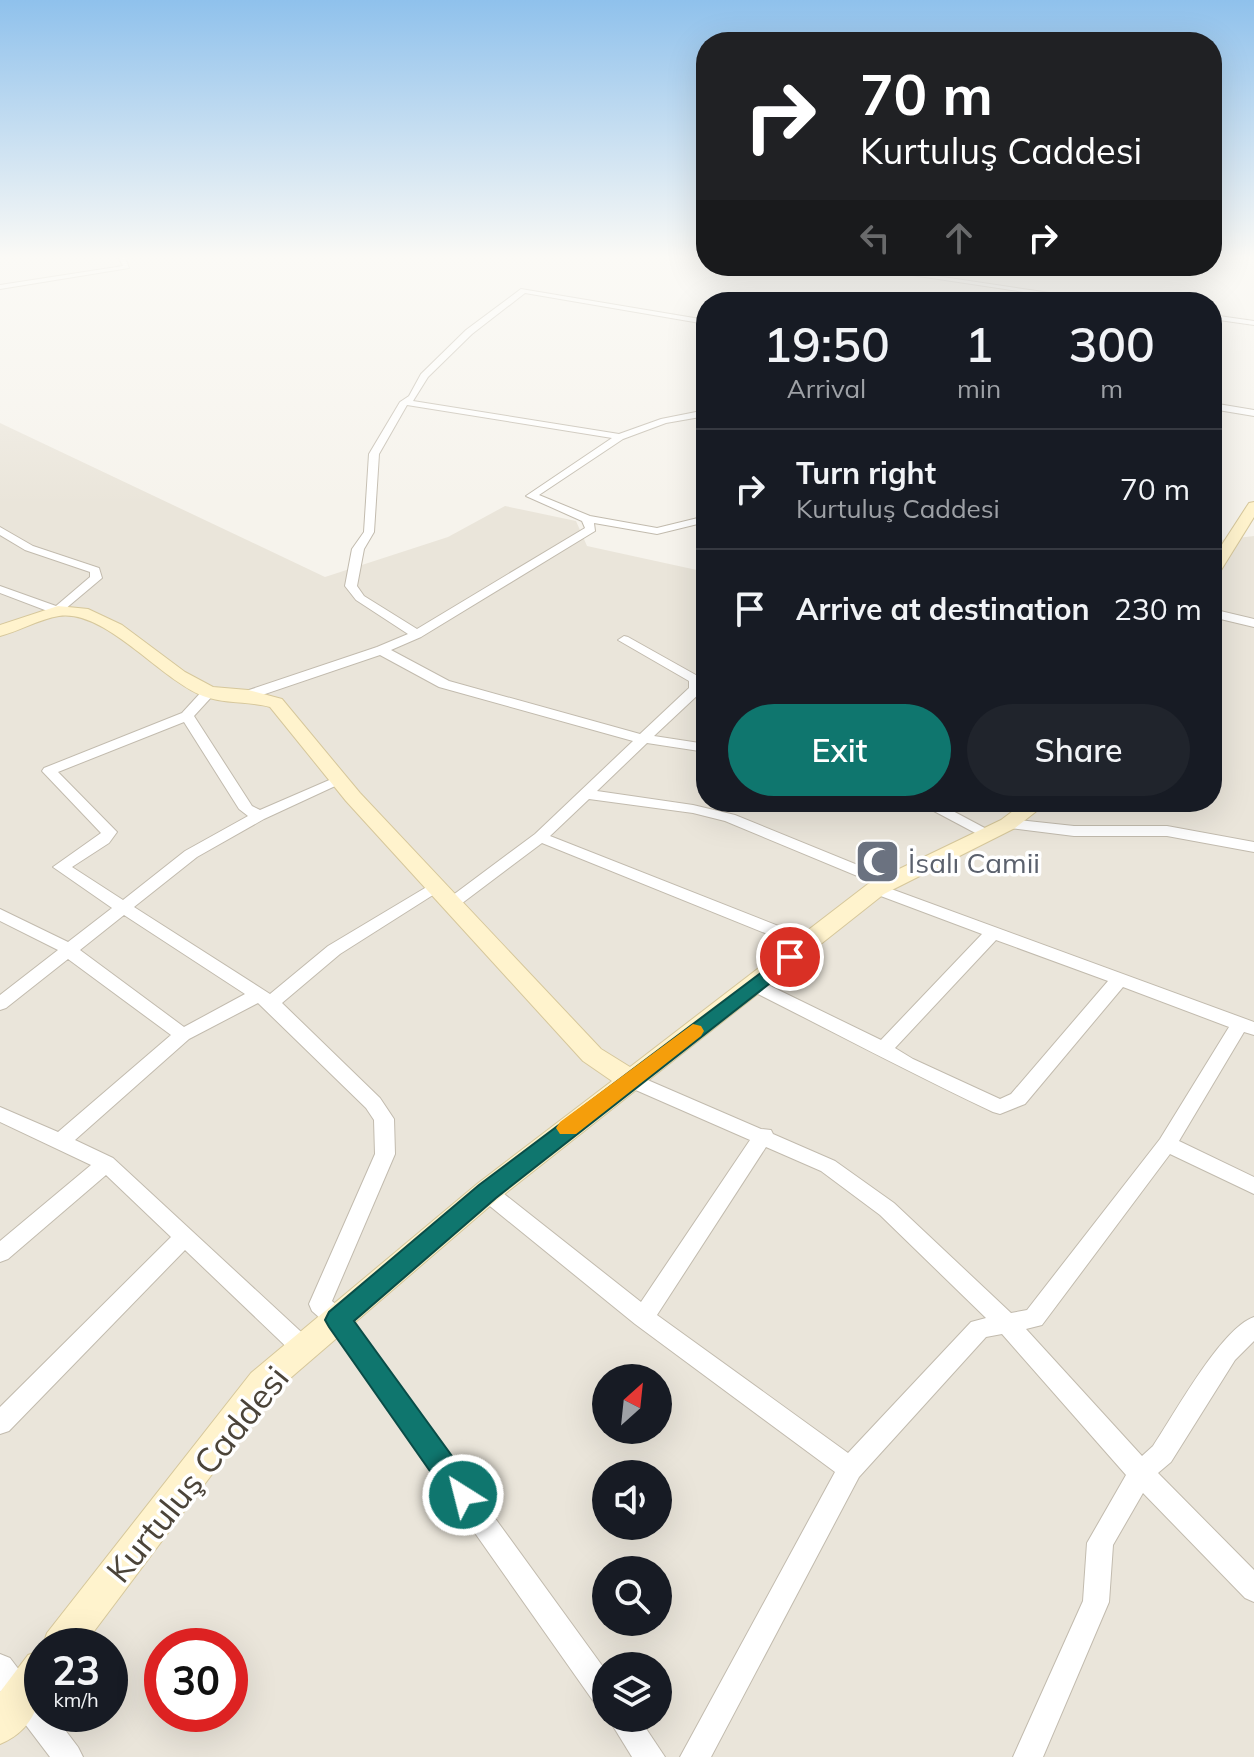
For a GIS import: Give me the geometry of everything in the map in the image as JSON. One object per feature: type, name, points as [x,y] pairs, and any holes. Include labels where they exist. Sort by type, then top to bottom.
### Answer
[{"type":"main road","points":[[1222,556],[1254,506]]},
{"type":"main road","points":[[0,631],[58,611],[82,613],[116,629],[179,676],[209,692],[248,695],[276,703],[339,781],[592,1055],[629,1079]]},
{"type":"main road","name":"Kurtuluş Caddesi","points":[[74,1628],[262,1383],[487,1192],[881,885],[1008,824],[1024,812]]},
{"type":"street","points":[[417,634],[360,598],[351,586],[358,549],[369,532],[374,454],[404,402],[412,398],[424,376],[461,340]]},
{"type":"street","points":[[404,402],[620,437]]},
{"type":"street","points":[[1222,408],[1254,413]]},
{"type":"street","points":[[696,415],[664,421],[620,437],[531,496],[587,519],[657,531],[696,521]]},
{"type":"street","points":[[248,695],[381,650],[417,634],[591,529],[587,519]]},
{"type":"street","points":[[0,530],[29,548],[95,570],[96,578],[58,611],[0,589]]},
{"type":"street","points":[[1222,615],[1254,623]]},
{"type":"street","points":[[451,904],[540,837],[696,689],[696,679],[624,640]]},
{"type":"street","points":[[381,650],[444,684],[624,736],[696,746]]},
{"type":"street","points":[[209,692],[187,716],[49,771],[109,832],[104,840],[61,867],[265,999],[373,1103],[384,1119],[385,1154],[320,1304],[338,1320],[592,1675]]},
{"type":"street","points":[[187,716],[246,809],[259,816]]},
{"type":"street","points":[[0,1004],[191,854],[259,816],[339,781]]},
{"type":"street","points":[[587,794],[696,810]]},
{"type":"street","points":[[695,1757],[850,1469],[979,1329],[1034,1318],[1167,1144],[1247,1026],[994,932],[730,818],[705,812]]},
{"type":"street","points":[[944,812],[986,833]]},
{"type":"street","points":[[1008,824],[1074,831],[1167,831],[1254,847]]},
{"type":"street","points":[[540,837],[808,944]]},
{"type":"street","points":[[61,1141],[183,1035],[265,999],[334,950],[436,888]]},
{"type":"street","points":[[0,914],[71,950],[76,958],[183,1035]]},
{"type":"street","points":[[883,1049],[994,932]]},
{"type":"street","points":[[754,985],[883,1049],[920,1071],[1000,1107],[1018,1099],[1120,979]]},
{"type":"street","points":[[629,1079],[764,1135],[828,1166],[887,1209],[1007,1324],[1141,1473],[1254,1589]]},
{"type":"street","points":[[3,1118],[106,1163],[304,1349]]},
{"type":"street","points":[[643,1317],[764,1135]]},
{"type":"street","points":[[1167,1144],[1254,1186]]},
{"type":"street","points":[[0,1253],[106,1163]]},
{"type":"street","points":[[487,1192],[643,1317],[850,1469]]},
{"type":"street","points":[[0,1423],[185,1236]]},
{"type":"street","points":[[1028,1757],[1096,1602],[1100,1543],[1141,1473],[1162,1454],[1227,1353],[1254,1326]]},
{"type":"street","points":[[16,1689],[68,1757]]},
{"type":"street","points":[[632,1732],[650,1757]]},
{"type":"shaded area","points":[[0,423],[325,577],[448,537],[505,506],[576,521],[587,546],[696,570],[696,812],[1222,812],[1222,540],[1254,536],[1254,1757],[0,1757]]},
{"type":"building","name":"İsalı Camii","points":[[876,848],[898,857],[883,872],[860,863]]},
{"type":"slow traffic","points":[[568,1128],[693,1031]]},
{"type":"place","name":"İsalı Camii","points":[[877,862]]},
{"type":"route","points":[[463,1495],[338,1320],[487,1192],[790,957]]}]
